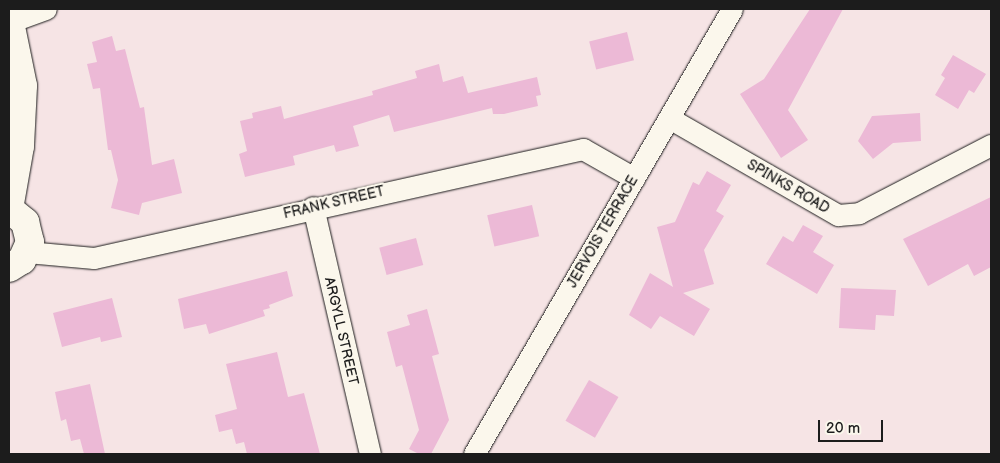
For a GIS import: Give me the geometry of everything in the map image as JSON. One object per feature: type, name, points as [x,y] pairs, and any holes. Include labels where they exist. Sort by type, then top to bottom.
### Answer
[{"type":"street","points":[[18,260],[29,231],[18,214],[9,209],[20,146],[23,86],[9,20],[46,9]]},
{"type":"street","name":"JERVOIS TERRACE","points":[[474,454],[732,9]]},
{"type":"street","name":"SPINKS ROAD","points":[[670,118],[838,215],[859,213],[991,145]]},
{"type":"street","name":"FRANK STREET","points":[[18,260],[94,258],[584,149],[634,178]]},
{"type":"street","name":"ARGYLL STREET","points":[[312,208],[370,454]]},
{"type":"building","points":[[810,9],[843,9],[788,110],[808,140],[781,158],[740,94],[764,79]]},
{"type":"building","points":[[627,32],[634,60],[596,70],[589,41]]},
{"type":"building","points":[[112,36],[116,51],[125,49],[140,108],[144,107],[152,165],[174,159],[182,193],[142,203],[139,215],[111,208],[118,180],[111,150],[108,150],[100,88],[93,89],[87,64],[97,62],[92,42]]},
{"type":"building","points":[[953,55],[986,74],[974,93],[969,90],[958,109],[935,95],[945,78],[941,75]]},
{"type":"building","points":[[439,64],[443,82],[463,76],[468,93],[537,77],[541,95],[536,96],[538,106],[504,114],[493,114],[492,108],[394,132],[389,115],[353,126],[359,146],[336,152],[334,145],[293,156],[295,165],[245,177],[239,154],[247,151],[240,121],[253,118],[252,113],[281,106],[284,119],[373,95],[372,91],[417,78],[415,71]]},
{"type":"building","points":[[920,113],[921,141],[893,143],[873,159],[858,141],[872,116]]},
{"type":"building","points":[[707,171],[731,185],[716,211],[724,216],[704,250],[714,284],[683,293],[710,309],[694,336],[660,316],[651,329],[629,315],[650,273],[673,287],[657,227],[675,222],[693,182],[699,185]]},
{"type":"building","points":[[991,197],[991,267],[974,276],[968,264],[928,286],[903,239]]},
{"type":"building","points":[[532,205],[539,236],[494,247],[487,215]]},
{"type":"building","points":[[803,225],[823,236],[813,252],[834,265],[817,294],[766,264],[783,236],[793,242]]},
{"type":"building","points":[[416,238],[423,265],[387,275],[379,248]]},
{"type":"building","points":[[287,271],[293,296],[269,305],[270,308],[263,310],[265,316],[209,334],[206,324],[184,329],[178,299]]},
{"type":"building","points":[[841,288],[896,290],[894,316],[876,315],[875,330],[839,328]]},
{"type":"building","points":[[112,298],[122,337],[101,342],[100,337],[62,347],[53,313]]},
{"type":"building","points":[[427,309],[439,354],[432,356],[449,420],[431,454],[419,454],[409,449],[419,430],[402,365],[396,367],[387,332],[410,325],[407,315]]},
{"type":"building","points":[[277,352],[288,397],[304,393],[320,454],[247,454],[244,442],[236,444],[232,429],[219,432],[215,415],[237,409],[226,364]]},
{"type":"building","points":[[589,380],[618,397],[595,438],[566,421]]},
{"type":"building","points":[[90,384],[105,454],[84,454],[80,439],[71,441],[66,419],[61,421],[55,392]]}]
